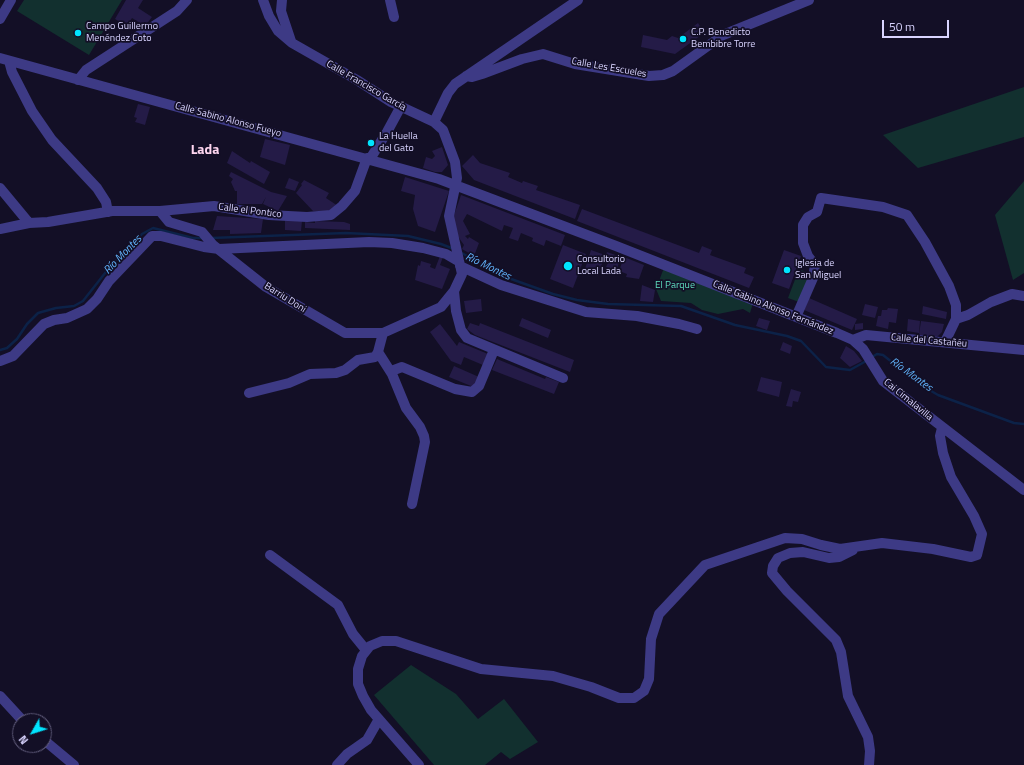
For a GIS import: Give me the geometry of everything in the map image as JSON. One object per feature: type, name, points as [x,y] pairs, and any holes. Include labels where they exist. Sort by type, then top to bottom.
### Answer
[{"type":"street","points":[[0,19],[11,0]]},
{"type":"street","points":[[78,80],[86,70],[176,11],[187,0]]},
{"type":"street","name":"Calle Francisco García","points":[[263,0],[268,16],[278,31],[292,43],[400,108],[434,122],[443,130],[447,137],[455,162],[458,178],[456,185]]},
{"type":"street","points":[[282,0],[281,11],[292,43]]},
{"type":"street","points":[[390,0],[394,17]]},
{"type":"street","points":[[434,122],[448,93],[455,84],[578,0]]},
{"type":"street","name":"Calle Les Escueles","points":[[466,76],[472,77],[522,59],[543,54],[575,64],[649,76],[663,75],[673,71],[722,35],[809,0]]},
{"type":"street","points":[[4,60],[12,72],[32,111],[52,140],[98,188],[106,202],[108,212]]},
{"type":"street","name":"Calle Sabino Alonso Fueyo","points":[[4,60],[368,158],[456,185]]},
{"type":"street","name":"Calle el Pontico","points":[[0,230],[29,223],[48,222],[108,212],[160,211],[214,206],[269,215],[307,217],[331,215],[342,206],[355,191],[368,158],[387,132],[400,108]]},
{"type":"street","name":"Barriu Doni","points":[[160,211],[169,222],[202,232],[216,247],[266,287],[345,333],[383,333],[441,307],[454,291],[462,274],[449,216],[456,185]]},
{"type":"street","name":"Calle Gabino Alonso Fernández","points":[[456,185],[796,317],[853,340],[863,349]]},
{"type":"street","points":[[0,188],[29,223]]},
{"type":"street","points":[[796,317],[813,278],[815,265],[808,256],[803,243],[802,225],[808,217],[817,212],[821,198],[883,207],[907,216],[925,242],[949,286],[956,305],[956,319],[945,342]]},
{"type":"street","points":[[0,361],[13,356],[44,324],[54,320],[67,318],[87,309],[109,281],[152,236],[161,236],[204,247],[369,242],[423,248],[446,254],[501,285],[586,312],[637,316],[680,324],[697,329]]},
{"type":"street","points":[[454,291],[456,311],[461,330],[467,338],[563,378]]},
{"type":"street","points":[[956,319],[968,315],[991,302],[1012,294],[1024,296]]},
{"type":"street","points":[[249,393],[289,383],[310,374],[336,373],[345,370],[358,360],[375,357],[378,352],[383,333]]},
{"type":"street","name":"Calle del Castañéu","points":[[853,340],[866,335],[1024,350]]},
{"type":"street","name":"Cai Cimalavilla","points":[[863,349],[875,371],[883,381],[1024,490]]},
{"type":"street","points":[[392,374],[394,370],[402,367],[454,389],[472,392],[479,386],[494,350]]},
{"type":"street","points":[[378,352],[392,374],[406,408],[420,427],[425,442],[412,504]]},
{"type":"street","points":[[419,765],[371,710],[358,684],[358,669],[362,656],[370,646],[382,641],[396,642],[482,669],[553,676],[591,687],[619,698],[634,698],[644,691],[649,679],[651,639],[659,614],[705,565],[785,538],[802,539],[840,549],[882,543],[934,549],[971,557],[977,555],[982,534],[974,516],[952,477],[943,454],[940,436],[942,428]]},
{"type":"street","points":[[859,546],[839,557],[829,558],[803,552],[790,552],[778,558],[773,566],[772,573],[787,591],[836,640],[841,652],[848,696],[868,737],[870,751],[869,765]]},
{"type":"street","points":[[270,555],[338,605],[353,634],[366,650]]},
{"type":"street","points":[[0,696],[16,713]]},
{"type":"street","points":[[337,765],[347,754],[367,740],[379,719]]},
{"type":"street","points":[[52,747],[74,765]]},
{"type":"green space","name":"Campo Guillermo Menéndez Coto","points":[[24,0],[122,0],[89,55],[17,11]]},
{"type":"green space","points":[[1024,87],[1024,137],[918,168],[883,135]]},
{"type":"green space","points":[[1024,181],[1024,273],[1013,280],[995,215]]},
{"type":"green space","name":"El Parque","points":[[665,265],[754,300],[750,313],[743,309],[718,314],[702,310],[691,303],[661,301],[656,289]]},
{"type":"green space","points":[[799,269],[811,274],[799,302],[788,298]]},
{"type":"green space","points":[[411,665],[456,694],[478,719],[504,699],[538,742],[510,759],[501,752],[485,765],[434,765],[374,695]]},
{"type":"building","points":[[126,0],[143,0],[138,8],[152,17],[145,26],[132,18],[127,26],[115,19]]},
{"type":"building","name":"C.P. Benedicto Bembibre Torre","points":[[698,23],[704,33],[675,54],[641,47],[643,35],[667,40],[672,36],[678,38]]},
{"type":"building","points":[[138,104],[150,107],[145,125],[135,122],[137,118],[134,117]]},
{"type":"building","points":[[265,139],[290,145],[285,165],[260,157]]},
{"type":"building","points":[[442,147],[448,165],[442,172],[435,172],[423,168],[426,157],[432,159],[435,156],[432,151]]},
{"type":"building","points":[[232,151],[250,163],[251,161],[270,172],[264,184],[227,163]]},
{"type":"building","points":[[473,155],[480,163],[510,173],[508,177],[522,183],[523,181],[538,186],[536,190],[580,205],[575,219],[474,180],[462,166]]},
{"type":"building","points":[[231,172],[271,192],[287,196],[278,211],[263,204],[266,197],[262,204],[237,204],[237,191],[235,191],[231,182],[233,179],[229,176]]},
{"type":"building","points":[[405,177],[449,191],[435,232],[418,226],[413,209],[415,195],[401,191]]},
{"type":"building","points":[[289,178],[299,182],[295,191],[285,188]]},
{"type":"building","points":[[304,180],[329,193],[326,198],[341,208],[334,211],[313,211],[296,193]]},
{"type":"building","points":[[461,195],[565,235],[561,246],[546,240],[544,246],[532,241],[533,238],[521,233],[518,241],[509,238],[513,228],[504,225],[502,231],[467,214],[463,221],[470,234],[465,236],[468,239],[469,237],[479,243],[474,256],[462,249],[464,245],[457,235],[453,218]]},
{"type":"building","points":[[582,209],[699,253],[702,246],[712,250],[710,255],[746,268],[744,273],[754,277],[749,288],[577,221]]},
{"type":"building","points":[[217,216],[263,219],[261,233],[230,234],[230,230],[213,230]]},
{"type":"building","points":[[285,220],[302,221],[301,231],[285,230]]},
{"type":"building","points":[[315,221],[344,222],[350,224],[350,230],[305,228],[305,222],[315,223]]},
{"type":"building","name":"Consultorio Local Lada","points":[[563,245],[586,254],[573,288],[550,279]]},
{"type":"building","points":[[591,250],[605,255],[598,276],[584,272]]},
{"type":"building","name":"Iglesia de San Miguel","points":[[784,250],[801,256],[789,289],[772,283]]},
{"type":"building","points":[[607,252],[621,257],[616,271],[606,267],[608,263],[604,261]]},
{"type":"building","points":[[440,256],[443,257],[440,265],[450,269],[442,289],[415,280],[418,265],[420,266],[421,261],[431,264],[430,267],[435,269]]},
{"type":"building","points":[[624,257],[644,265],[639,279],[626,277],[627,274],[619,271]]},
{"type":"building","points":[[642,285],[655,290],[653,302],[640,301]]},
{"type":"building","points":[[809,298],[857,319],[852,330],[804,310]]},
{"type":"building","points":[[481,299],[482,311],[466,313],[464,301]]},
{"type":"building","points":[[865,304],[878,307],[875,318],[862,315]]},
{"type":"building","points":[[923,306],[947,312],[946,319],[922,314]]},
{"type":"building","points":[[888,308],[898,309],[896,323],[889,322],[888,329],[876,326],[878,316],[881,316],[882,310],[887,310]]},
{"type":"building","points":[[522,318],[551,330],[548,338],[519,326]]},
{"type":"building","points":[[759,318],[770,321],[767,330],[756,326]]},
{"type":"building","points":[[908,319],[920,321],[919,333],[907,331]]},
{"type":"building","points":[[921,321],[944,324],[942,332],[937,337],[919,335]]},
{"type":"building","points":[[470,323],[479,326],[480,323],[574,360],[570,372],[475,335],[467,329]]},
{"type":"building","points":[[863,323],[863,329],[855,330],[855,324]]},
{"type":"building","points":[[440,324],[457,346],[459,342],[488,354],[483,365],[464,357],[461,365],[451,361],[430,332]]},
{"type":"building","points":[[783,342],[792,346],[790,354],[780,350]]},
{"type":"building","points":[[846,346],[854,351],[862,361],[850,367],[840,358]]},
{"type":"building","points":[[497,359],[545,379],[546,377],[559,382],[554,394],[492,370]]},
{"type":"building","points":[[454,366],[479,377],[475,385],[471,386],[449,377]]},
{"type":"building","points":[[761,377],[782,382],[779,397],[757,391]]},
{"type":"building","points":[[791,389],[801,392],[798,402],[793,401],[792,407],[786,406]]},
{"type":"waterway","name":"Río Montes","points":[[0,350],[7,348],[17,339],[27,324],[38,313],[56,308],[74,306],[83,301],[113,263],[128,250],[142,234],[153,228],[193,238],[204,238]]},
{"type":"waterway","name":"Río Montes","points":[[211,238],[346,233],[408,236],[441,244],[454,249]]},
{"type":"waterway","name":"Río Montes","points":[[460,252],[500,275],[553,294],[577,300],[608,304],[681,306],[735,325],[787,336],[801,341],[826,367],[850,370],[868,360]]},
{"type":"waterway","name":"Río Montes","points":[[872,357],[877,354],[883,355],[921,385],[938,395],[1014,423],[1024,424]]},
{"type":"place","name":"Campo Guillermo Menéndez Coto","points":[[78,33]]},
{"type":"place","name":"C.P. Benedicto Bembibre Torre","points":[[683,39]]},
{"type":"place","name":"La Huella del Gato","points":[[371,143]]},
{"type":"place","name":"Consultorio Local Lada","points":[[568,266]]},
{"type":"place","name":"Iglesia de San Miguel","points":[[787,270]]},
{"type":"district","name":"Lada","points":[[205,151]]}]
